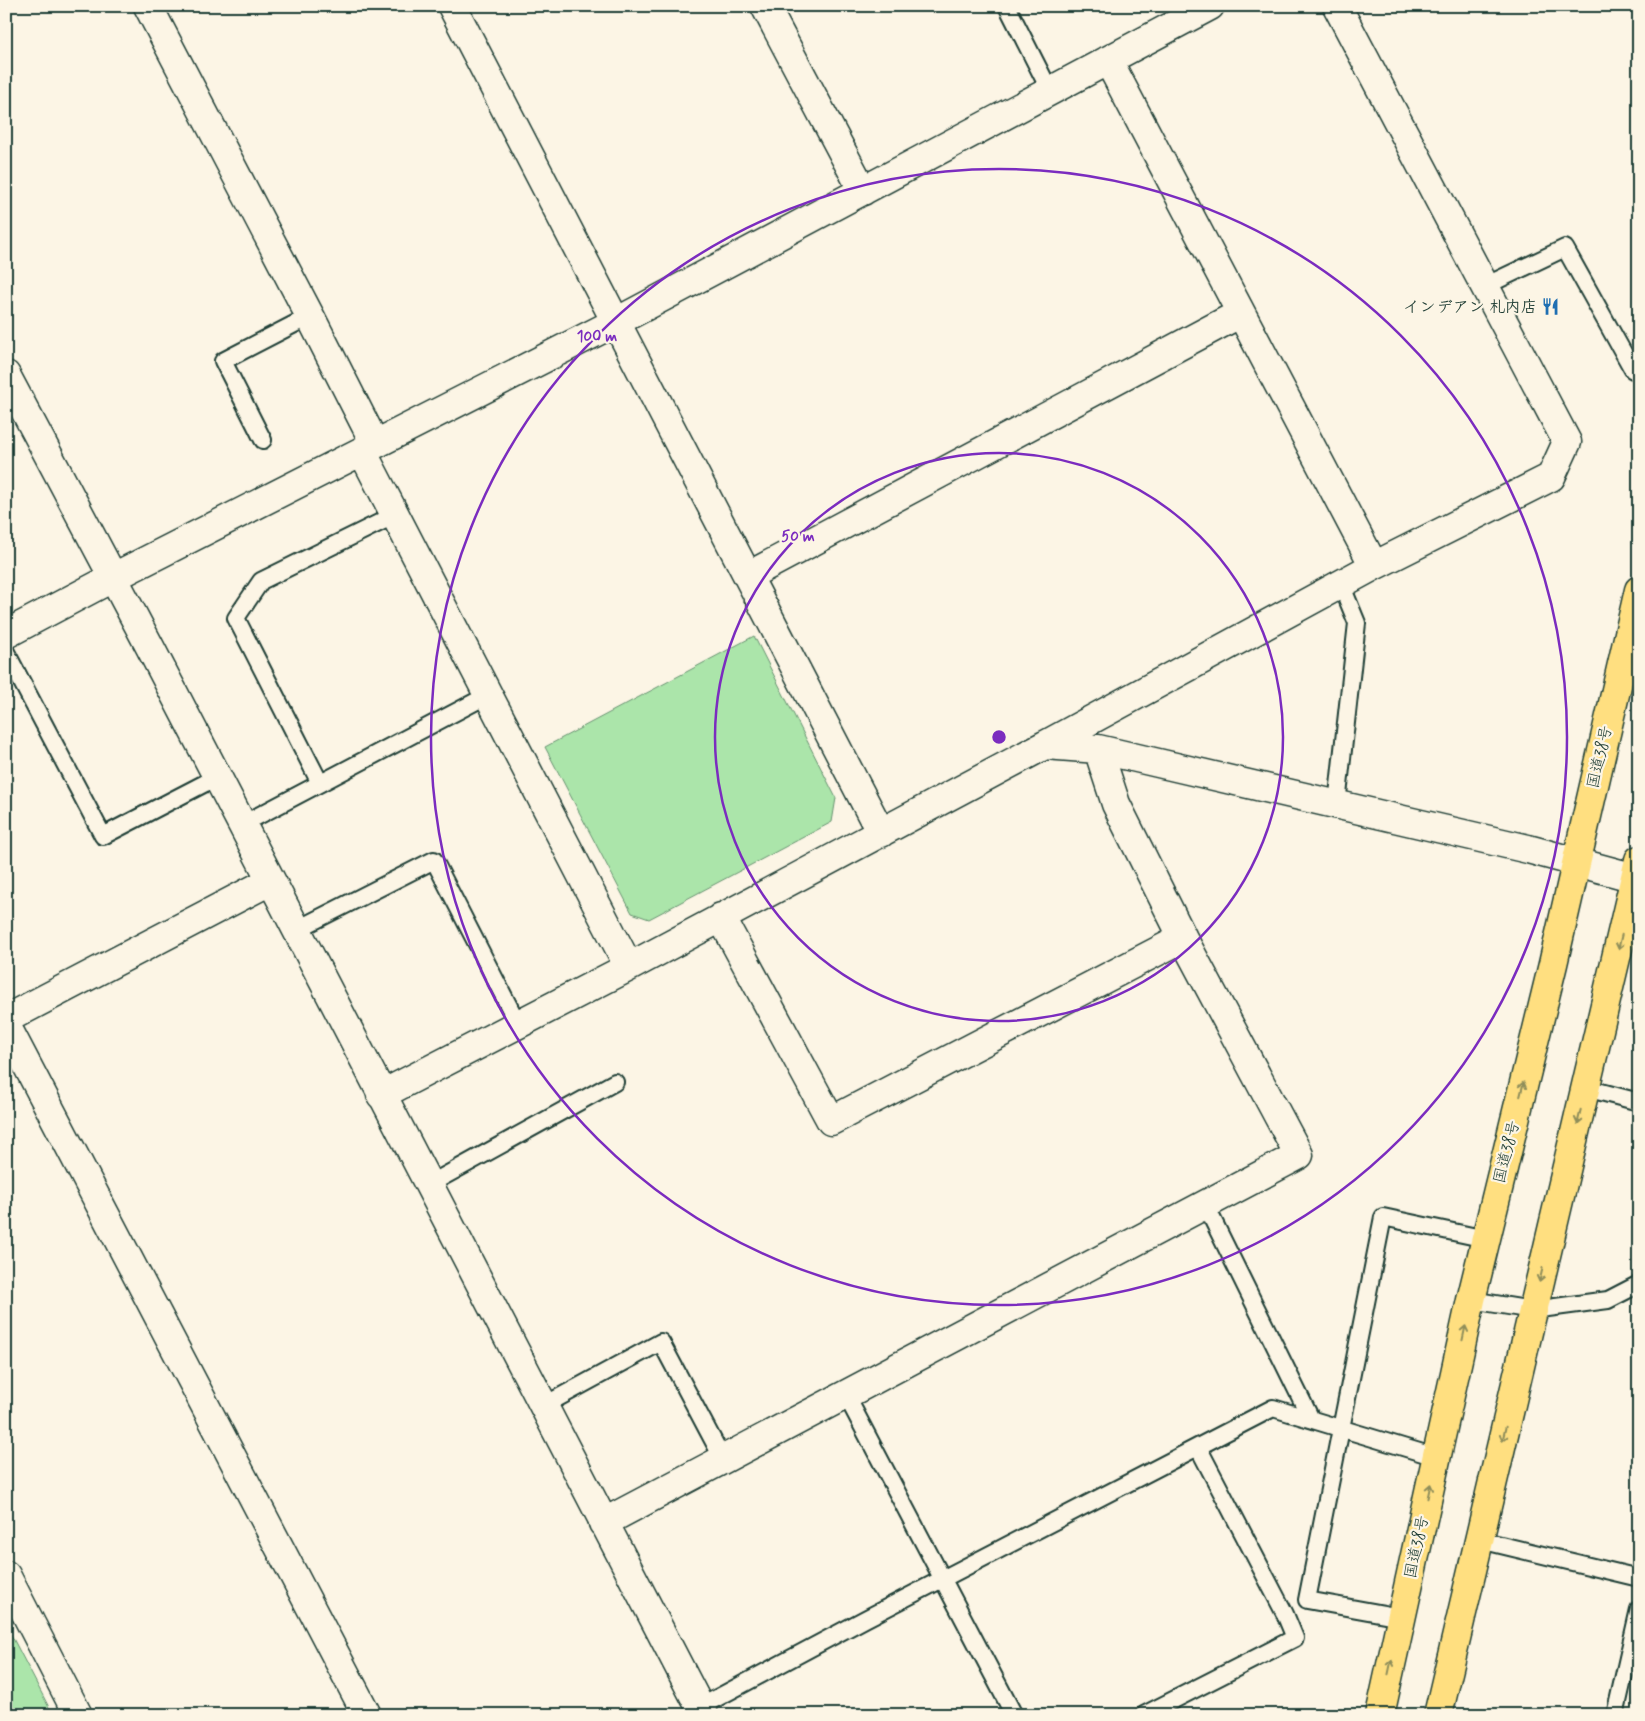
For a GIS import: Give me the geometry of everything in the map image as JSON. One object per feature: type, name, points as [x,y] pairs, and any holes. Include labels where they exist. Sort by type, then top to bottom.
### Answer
[{"type":"highway","name":"国道38号","points":[[1380,1715],[1471,1300],[1553,964],[1639,590]]},
{"type":"highway","points":[[1438,1715],[1637,873]]},
{"type":"street","points":[[148,6],[310,316],[395,515],[629,967]]},
{"type":"street","points":[[452,6],[881,833]]},
{"type":"street","points":[[765,6],[862,191]]},
{"type":"street","points":[[6,634],[112,578],[616,322],[1210,6]]},
{"type":"street","points":[[382,1094],[629,967],[1045,746],[1374,566],[1551,477],[1567,442],[1337,6]]},
{"type":"street","points":[[1108,60],[1374,566]]},
{"type":"street","points":[[748,576],[1241,314]]},
{"type":"street","points":[[6,375],[702,1711]]},
{"type":"street","points":[[1045,746],[1098,749],[1528,849],[1576,862],[1637,873]]},
{"type":"street","points":[[603,1522],[1299,1156],[1183,938],[1116,804],[1098,749]]},
{"type":"street","points":[[6,1019],[270,881]]},
{"type":"street","points":[[721,917],[830,1121],[1183,938]]},
{"type":"street","points":[[6,1025],[367,1715]]},
{"type":"street","points":[[6,1575],[78,1715]]},
{"type":"lane","points":[[1007,6],[1050,91]]},
{"type":"lane","points":[[1485,286],[1565,248],[1634,370],[1639,372]]},
{"type":"lane","points":[[263,440],[223,361],[310,316]]},
{"type":"lane","points":[[320,783],[236,618],[261,581],[395,515]]},
{"type":"lane","points":[[1337,804],[1357,623],[1341,584]]},
{"type":"lane","points":[[6,652],[103,836],[217,778]]},
{"type":"lane","points":[[241,825],[488,695]]},
{"type":"lane","points":[[296,930],[434,860],[518,1024]]},
{"type":"lane","points":[[428,1185],[615,1082]]},
{"type":"lane","points":[[1586,1088],[1639,1102]]},
{"type":"lane","points":[[1205,1204],[1311,1419]]},
{"type":"lane","points":[[1307,1600],[1383,1217],[1486,1239]]},
{"type":"lane","points":[[1471,1300],[1533,1310],[1608,1300],[1639,1284]]},
{"type":"lane","points":[[544,1406],[661,1342],[723,1459]]},
{"type":"lane","points":[[846,1395],[1014,1715]]},
{"type":"lane","points":[[702,1711],[943,1579],[1273,1408],[1436,1457]]},
{"type":"lane","points":[[1144,1715],[1295,1638],[1285,1614],[1198,1447]]},
{"type":"lane","points":[[1480,1540],[1639,1578]]},
{"type":"lane","points":[[1285,1614],[1307,1600],[1401,1617]]},
{"type":"lane","points":[[1615,1715],[1639,1609]]},
{"type":"green space","points":[[754,636],[836,798],[832,822],[649,919],[632,913],[545,747]]},
{"type":"green space","points":[[6,1625],[53,1715],[6,1715]]},
{"type":"place","name":"インデアン 札内店","points":[[1551,307]]}]
